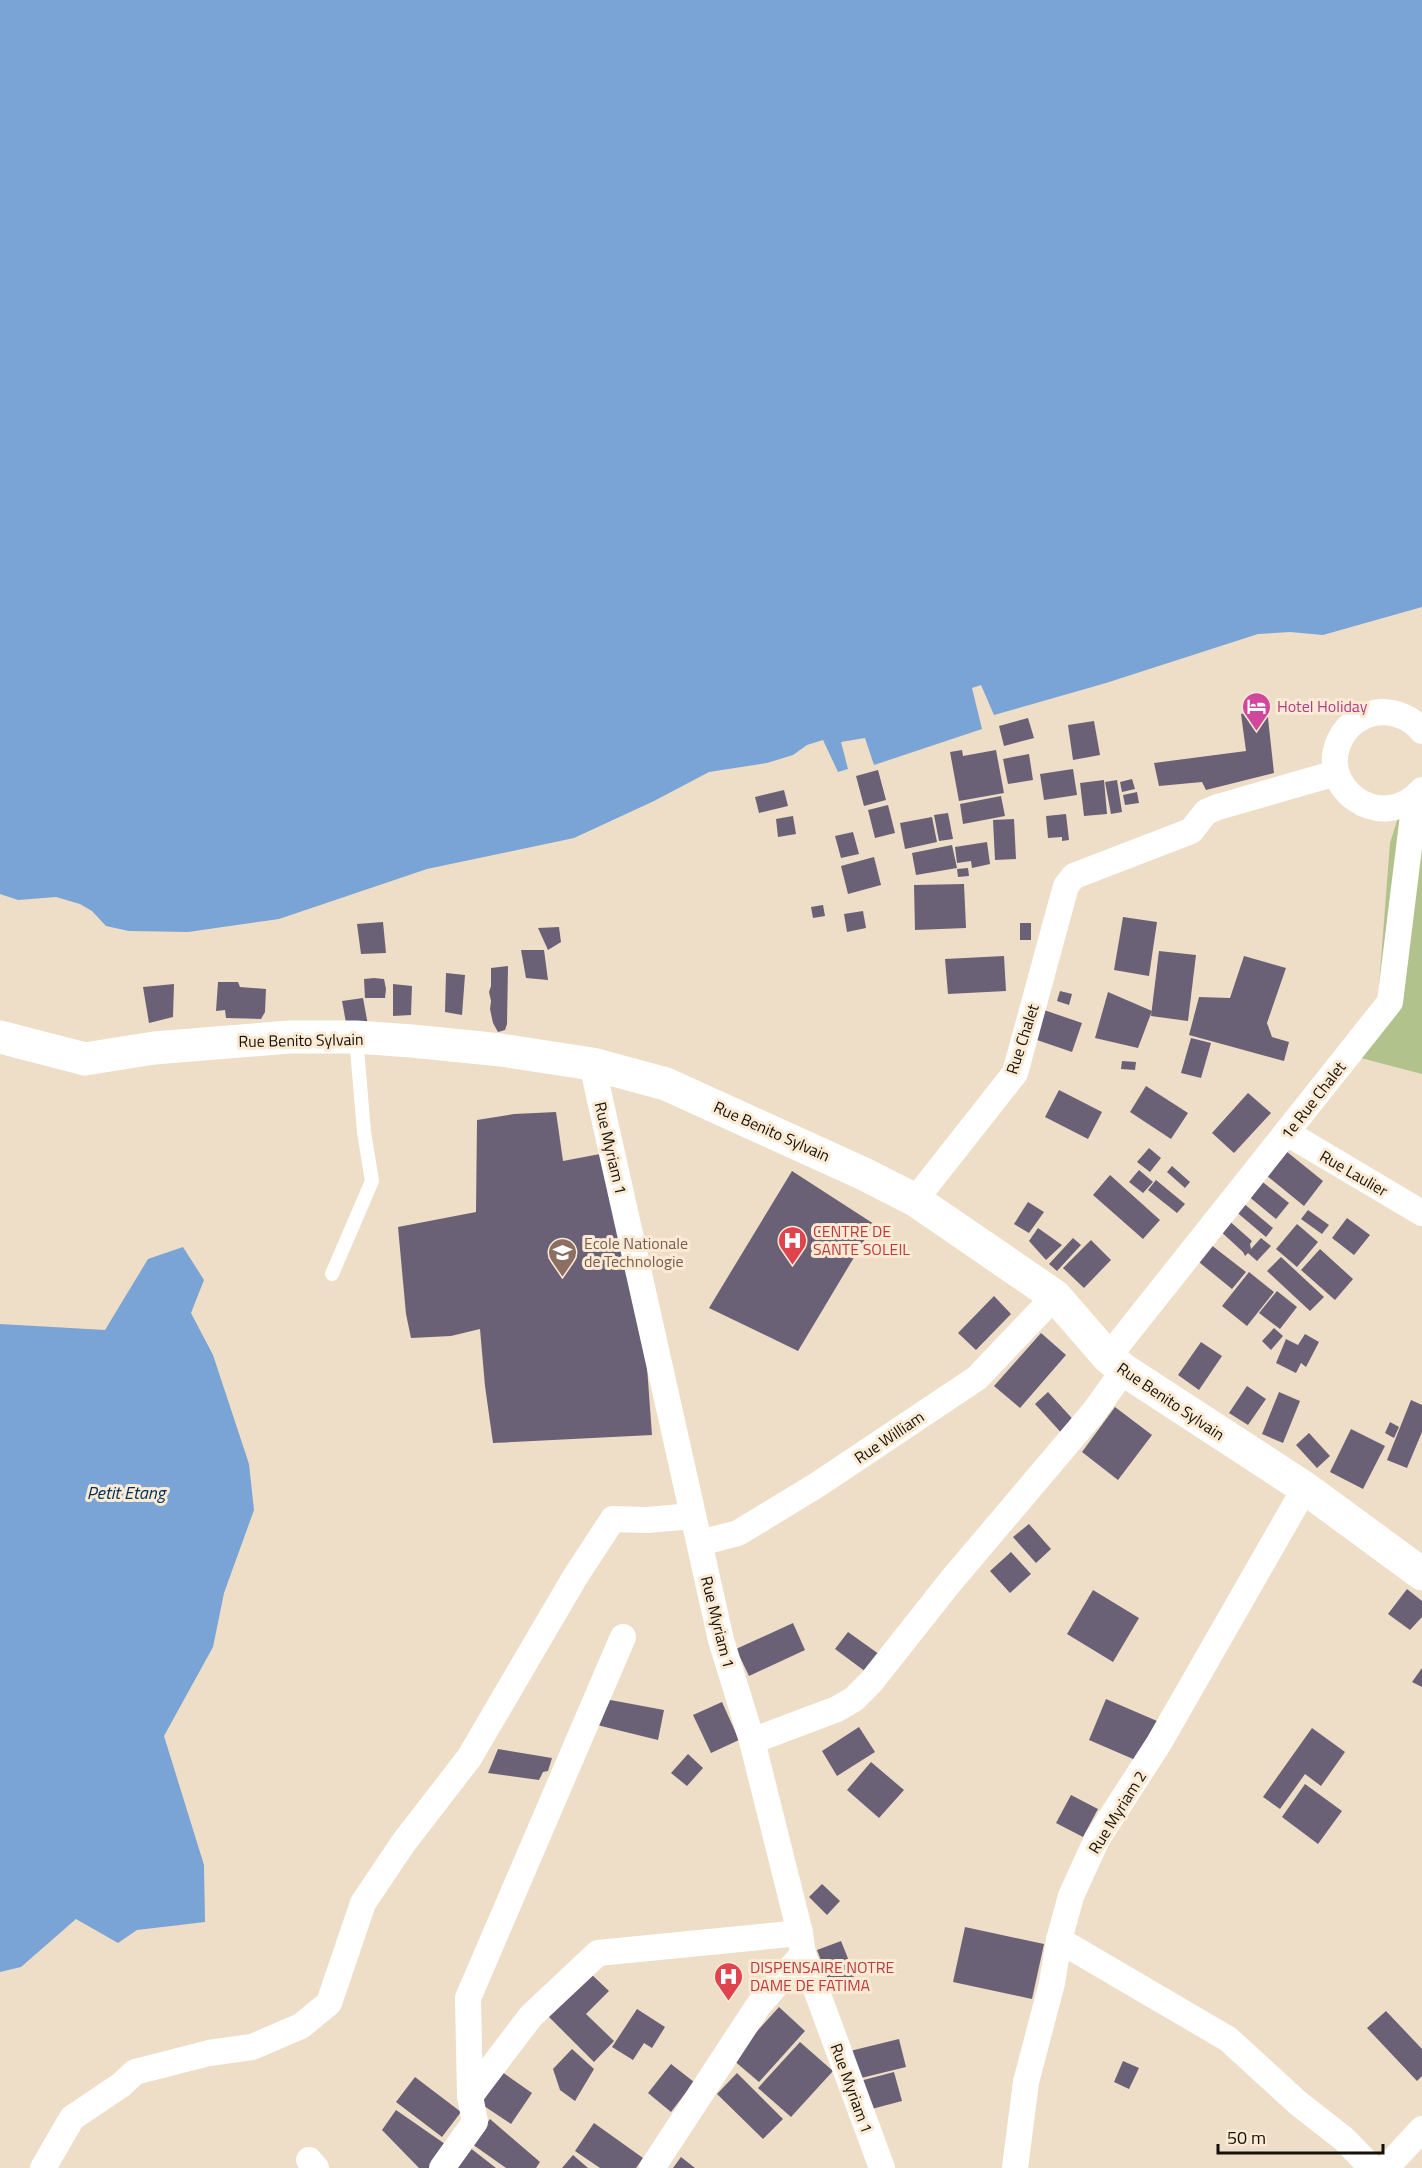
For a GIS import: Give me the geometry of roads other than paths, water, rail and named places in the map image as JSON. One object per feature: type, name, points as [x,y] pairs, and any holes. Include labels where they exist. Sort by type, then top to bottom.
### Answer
[{"type":"main road","name":"Rue Benito Sylvain","points":[[0,1036],[86,1059],[188,1045],[290,1037],[356,1037],[501,1050],[592,1065],[666,1084],[864,1173],[915,1200],[1055,1296],[1116,1364],[1305,1488],[1422,1574]]},
{"type":"street","points":[[1418,794],[1401,807],[1385,810],[1368,807],[1354,800],[1343,788],[1336,773],[1335,757],[1339,742],[1347,728],[1359,718],[1374,713],[1390,712],[1405,717],[1422,731]]},
{"type":"street","name":"Rue Chalet","points":[[915,1200],[1015,1073],[1066,886],[1074,876],[1191,831],[1206,812],[1218,807],[1336,773]]},
{"type":"street","name":"1e Rue Chalet","points":[[752,1741],[837,1709],[854,1699],[871,1682],[950,1582],[1093,1413],[1116,1364],[1287,1133],[1390,1002],[1418,794]]},
{"type":"street","name":"Rue Myriam 1","points":[[592,1065],[721,1640],[752,1741],[801,1944],[882,2168]]},
{"type":"street","name":"Rue Laulier","points":[[1287,1133],[1422,1213]]},
{"type":"street","name":"Rue William","points":[[700,1543],[738,1533],[817,1485],[977,1378],[1055,1296]]},
{"type":"street","name":"Rue Myriam 2","points":[[1015,2168],[1026,2082],[1052,1983],[1059,1940],[1071,1896],[1096,1839],[1159,1743],[1305,1488]]},
{"type":"street","points":[[43,2168],[72,2118],[121,2085],[135,2072],[209,2053],[252,2048],[301,2026],[329,2003],[363,1903],[404,1842],[469,1758],[575,1577],[613,1519],[647,1520],[693,1516]]},
{"type":"street","points":[[442,2168],[476,2122],[470,2096],[468,1998],[623,1637]]},
{"type":"street","points":[[1059,1940],[1228,2038],[1298,2103],[1344,2139],[1372,2168]]},
{"type":"street","points":[[470,2096],[531,2016],[598,1953],[801,1944]]},
{"type":"street","points":[[652,2168],[801,1944]]},
{"type":"street","points":[[1386,2168],[1422,2129]]},
{"type":"lane","points":[[332,1274],[372,1181],[364,1132],[356,1037]]},
{"type":"water","points":[[0,0],[1422,0],[1422,607],[1323,635],[1290,632],[1258,634],[1106,683],[994,715],[981,685],[972,688],[982,729],[874,765],[865,738],[841,742],[848,769],[838,772],[823,740],[807,745],[793,755],[767,763],[709,772],[654,801],[574,838],[427,869],[279,919],[188,932],[129,931],[106,926],[92,911],[80,904],[56,897],[18,900],[0,894]]},
{"type":"water","name":"Petit Etang","points":[[183,1247],[204,1280],[191,1313],[213,1355],[249,1464],[254,1510],[224,1593],[213,1647],[164,1736],[204,1865],[205,1922],[137,1930],[118,1943],[76,1919],[21,1967],[0,1972],[0,1324],[105,1330],[148,1259]]},
{"type":"place","name":"Hotel Holiday","points":[[1256,732]]},
{"type":"place","name":"CENTRE DE SANTE SOLEIL","points":[[792,1266]]},
{"type":"place","name":"Ecole Nationale de Technologie","points":[[563,1278]]},
{"type":"place","name":"DISPENSAIRE NOTRE DAME DE FATIMA","points":[[729,2002]]}]
